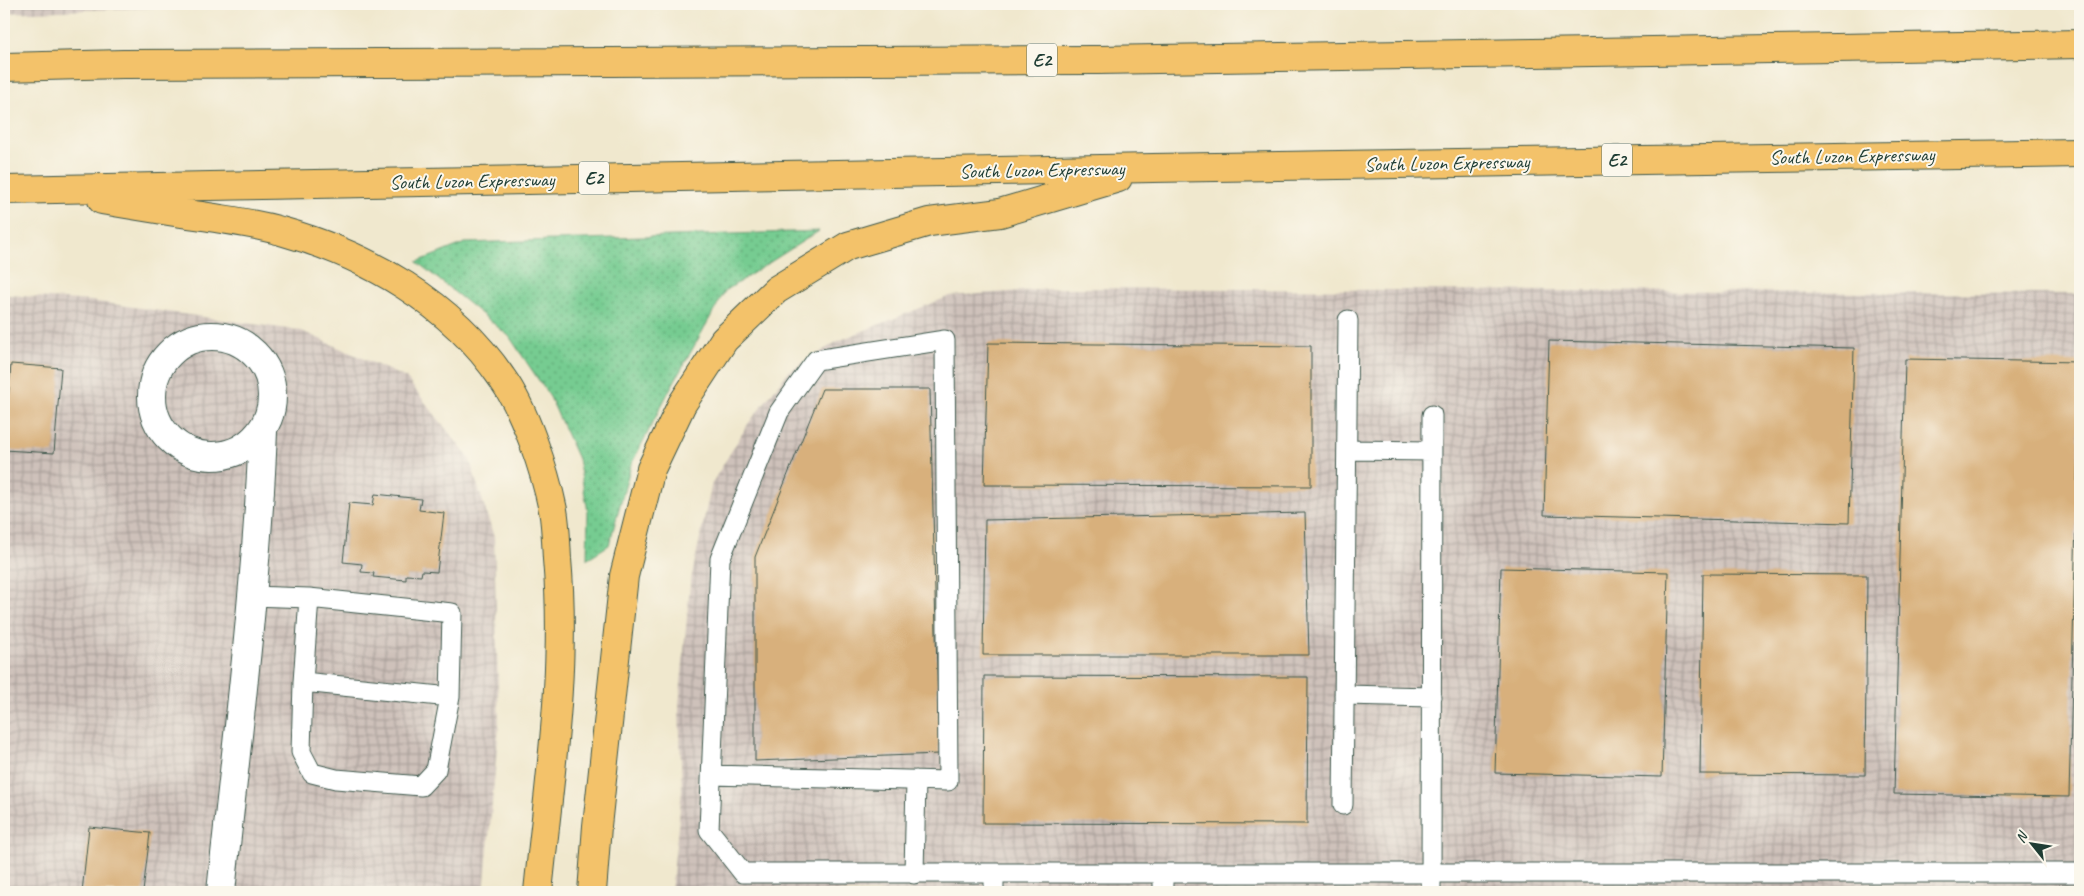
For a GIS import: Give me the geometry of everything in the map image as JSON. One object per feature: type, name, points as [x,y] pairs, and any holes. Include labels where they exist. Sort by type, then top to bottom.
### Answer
[{"type":"highway","name":"E2","points":[[4,67],[122,64],[1098,60],[2080,44]]},
{"type":"highway","name":"South Luzon Expressway","points":[[4,190],[2080,152]]},
{"type":"highway","points":[[592,892],[597,826],[624,576],[651,469],[682,404],[724,340],[776,290],[848,246],[929,222],[1000,213],[1153,168]]},
{"type":"highway","points":[[34,189],[281,230],[352,256],[387,273],[437,308],[476,343],[504,380],[524,421],[541,464],[553,512],[560,594],[558,686],[538,892]]},
{"type":"street","points":[[222,892],[252,596],[263,431],[271,413],[273,394],[270,376],[261,359],[246,346],[230,338],[210,336],[192,340],[175,349],[162,362],[153,382],[152,403],[158,424],[170,440],[187,452],[208,457],[229,456],[248,446],[263,431]]},
{"type":"lane","points":[[1343,805],[1348,320]]},
{"type":"lane","points":[[711,776],[948,781],[945,340],[816,360],[779,412],[720,559],[711,776],[709,830],[743,873],[994,873],[1163,883],[1431,883],[2077,873]]},
{"type":"lane","points":[[1431,883],[1432,415]]},
{"type":"lane","points":[[1347,450],[1432,451]]},
{"type":"lane","points":[[252,596],[309,598],[452,613],[450,697],[436,770],[421,786],[336,779],[312,773],[301,752],[303,682],[309,598]]},
{"type":"lane","points":[[303,682],[450,697]]},
{"type":"lane","points":[[1344,695],[1432,697]]},
{"type":"lane","points":[[914,874],[916,780]]},
{"type":"lane","points":[[994,873],[994,892]]},
{"type":"shaded area","points":[[4,4],[262,4],[4,13]]},
{"type":"shaded area","points":[[1065,288],[2080,294],[2080,892],[671,892],[682,790],[679,706],[690,584],[712,483],[748,424],[788,372],[838,341],[950,296]]},
{"type":"shaded area","points":[[8,295],[91,301],[302,331],[406,378],[469,458],[494,537],[499,726],[484,892],[4,892],[4,330]]},
{"type":"green space","points":[[819,231],[725,291],[669,391],[631,465],[609,545],[587,559],[588,511],[578,459],[550,397],[509,336],[417,262],[465,243]]},
{"type":"building","points":[[1549,341],[1854,348],[1849,523],[1544,515]]},
{"type":"building","points":[[988,343],[1311,346],[1311,486],[984,485]]},
{"type":"building","points":[[1905,359],[2080,362],[2069,797],[1894,794]]},
{"type":"building","points":[[11,364],[61,368],[54,453],[4,450]]},
{"type":"building","points":[[822,389],[930,389],[939,754],[755,761],[755,557]]},
{"type":"building","points":[[375,494],[421,499],[419,510],[444,513],[437,572],[422,571],[421,576],[406,575],[406,580],[373,577],[374,573],[361,572],[362,564],[343,562],[349,503],[373,505]]},
{"type":"building","points":[[1305,513],[1309,655],[983,655],[985,520]]},
{"type":"building","points":[[1501,568],[1668,572],[1662,777],[1495,773]]},
{"type":"building","points":[[1703,574],[1867,575],[1865,775],[1700,774]]},
{"type":"building","points":[[984,676],[1308,677],[1307,824],[983,823]]},
{"type":"building","points":[[89,827],[150,833],[143,892],[82,892]]}]
